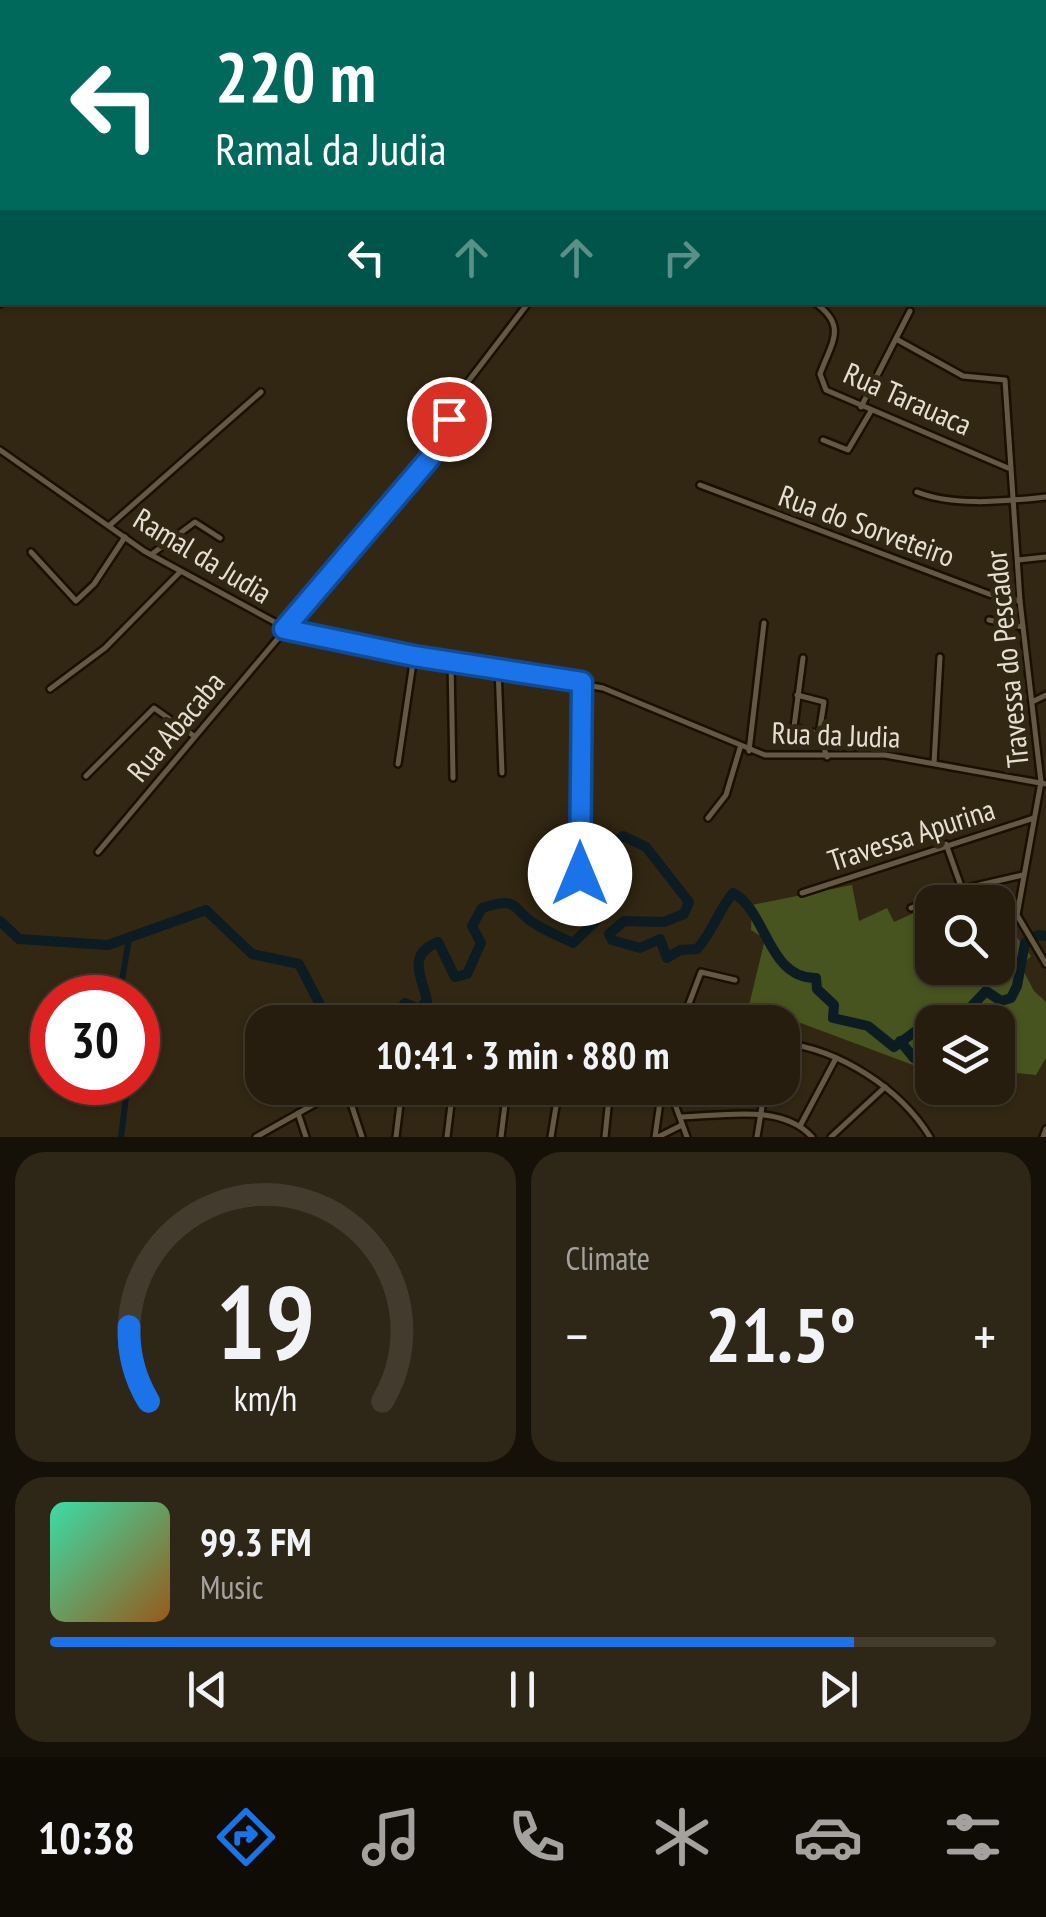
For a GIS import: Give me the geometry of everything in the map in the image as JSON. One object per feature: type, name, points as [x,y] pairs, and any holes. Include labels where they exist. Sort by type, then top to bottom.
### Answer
[{"type":"street","name":"Rua Abacaba","points":[[98,852],[429,459],[467,383],[527,305]]},
{"type":"street","name":"Rua Tarauaca","points":[[818,305],[833,316],[836,324],[820,384],[860,408],[1008,468]]},
{"type":"street","points":[[860,408],[910,311]]},
{"type":"street","name":"Travessa do Pescador","points":[[896,339],[963,376],[1005,380],[1020,601],[1044,783],[1017,915],[1033,949],[1046,964]]},
{"type":"street","points":[[110,526],[261,392]]},
{"type":"street","points":[[823,440],[848,450],[871,411]]},
{"type":"street","name":"Ramal da Judia","points":[[0,450],[180,572],[284,629],[414,656],[582,682],[638,699]]},
{"type":"street","name":"Rua do Sorveteiro","points":[[700,485],[989,594],[1020,601]]},
{"type":"street","points":[[916,492],[934,498],[1046,497]]},
{"type":"street","points":[[152,554],[195,522],[220,538]]},
{"type":"street","points":[[31,552],[74,601],[94,584],[125,536]]},
{"type":"street","points":[[1018,560],[1046,558]]},
{"type":"street","points":[[50,689],[105,648],[180,572]]},
{"type":"street","points":[[989,620],[1023,627]]},
{"type":"street","points":[[749,751],[764,623]]},
{"type":"street","points":[[398,764],[414,656]]},
{"type":"street","points":[[934,763],[940,657]]},
{"type":"street","points":[[802,658],[794,727],[819,734]]},
{"type":"street","points":[[450,660],[453,778]]},
{"type":"street","points":[[498,667],[502,772]]},
{"type":"street","points":[[580,874],[582,682]]},
{"type":"street","points":[[797,695],[824,702],[819,734],[827,757]]},
{"type":"street","points":[[1034,702],[1046,695]]},
{"type":"street","name":"Rua da Judia","points":[[638,699],[749,751],[827,757],[870,754],[1044,783]]},
{"type":"street","points":[[86,776],[154,708],[194,736]]},
{"type":"street","points":[[708,818],[726,795],[740,748]]},
{"type":"street","name":"Travessa Apurina","points":[[802,893],[1034,818]]},
{"type":"street","points":[[946,844],[961,885]]},
{"type":"street","points":[[979,885],[1024,874]]},
{"type":"street","points":[[911,908],[915,907]]},
{"type":"street","points":[[688,1005],[700,973],[735,980]]},
{"type":"street","points":[[800,1046],[885,1087],[908,1106],[930,1137]]},
{"type":"street","points":[[800,1126],[835,1060]]},
{"type":"street","points":[[831,1137],[885,1087]]},
{"type":"street","points":[[256,1137],[313,1105]]},
{"type":"street","points":[[350,1105],[362,1137]]},
{"type":"street","points":[[396,1137],[400,1105]]},
{"type":"street","points":[[447,1137],[451,1105]]},
{"type":"street","points":[[501,1137],[506,1105]]},
{"type":"street","points":[[551,1137],[556,1105]]},
{"type":"street","points":[[605,1137],[608,1105]]},
{"type":"street","points":[[656,1137],[662,1105]]},
{"type":"street","points":[[674,1105],[687,1137]]},
{"type":"street","points":[[757,1137],[762,1105]]},
{"type":"street","points":[[298,1113],[306,1137]]},
{"type":"street","points":[[656,1137],[682,1121],[761,1114],[800,1126],[812,1137]]},
{"type":"street","points":[[1043,1137],[1046,1129]]},
{"type":"green space","points":[[852,885],[859,921],[887,908],[894,922],[915,913],[915,985],[1015,985],[1016,936],[1031,956],[1021,966],[1034,991],[1046,1002],[1046,1058],[1036,1075],[1015,1073],[1015,1005],[915,1005],[915,1066],[800,1023],[800,1005],[749,1005],[765,939],[751,930],[752,905]]},
{"type":"waterway","points":[[423,1005],[427,1001],[419,967],[422,953],[438,942],[455,977],[467,974],[481,943],[472,926],[482,908],[510,904],[537,925],[573,943],[611,906],[624,872],[617,841],[623,836],[646,847],[689,902],[684,914],[664,922],[624,921],[609,934],[612,940],[640,948],[660,939],[667,958],[680,950],[697,949],[733,893],[754,914],[788,968],[816,978],[817,989],[834,1005],[833,1018],[868,1026],[894,1047],[931,1020],[956,1016],[970,1008],[986,991],[1001,1001],[1011,998],[1025,943],[1038,935],[1046,936]]},
{"type":"waterway","points":[[0,921],[19,939],[108,945],[206,910],[252,954],[299,964],[320,1005]]},
{"type":"waterway","points":[[123,975],[129,939]]},
{"type":"waterway","points":[[403,1005],[410,1005]]},
{"type":"waterway","points":[[900,1041],[915,1058]]},
{"type":"waterway","points":[[121,1137],[125,1105]]},
{"type":"route","points":[[449,419],[429,459],[284,629],[414,656],[582,682],[580,874]]}]
